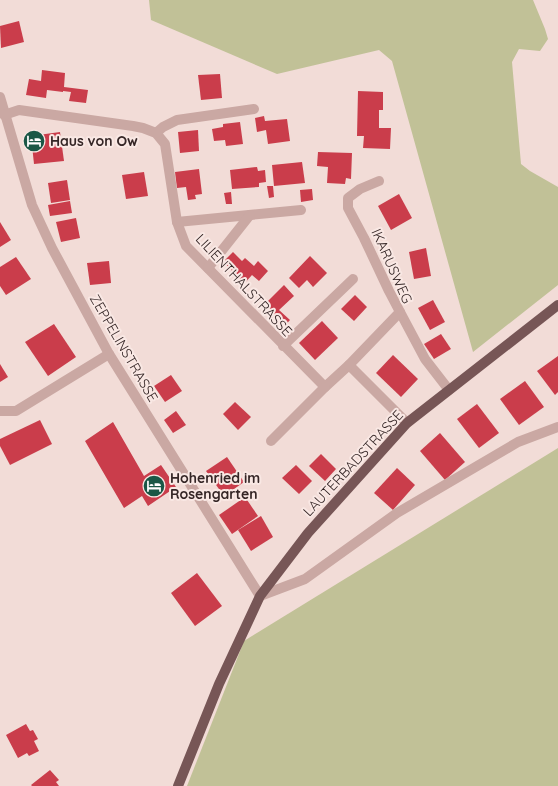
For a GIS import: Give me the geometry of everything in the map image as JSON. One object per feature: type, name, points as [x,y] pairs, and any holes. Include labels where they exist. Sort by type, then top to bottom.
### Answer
[{"type":"main road","name":"LAUTERBADSTRASSE","points":[[178,786],[219,684],[260,596],[308,533],[407,423],[558,305]]},
{"type":"street","name":"ZEPPELINSTRASSE","points":[[0,97],[4,115],[32,205],[52,248],[109,354],[260,596]]},
{"type":"street","points":[[4,115],[19,110],[133,126],[156,133],[163,127],[177,120],[254,109]]},
{"type":"street","name":"LILIENTHALSTRASSE","points":[[156,133],[165,144],[177,222],[186,246],[325,388]]},
{"type":"street","name":"IKARUSWEG","points":[[349,365],[400,312],[348,208],[348,198],[360,189],[379,181]]},
{"type":"street","points":[[177,222],[301,210]]},
{"type":"street","points":[[208,268],[250,215]]},
{"type":"street","points":[[283,346],[353,279]]},
{"type":"street","points":[[400,312],[425,359],[449,390]]},
{"type":"street","points":[[0,411],[16,411],[109,354]]},
{"type":"street","points":[[271,441],[349,365],[407,423]]},
{"type":"street","points":[[260,596],[305,579],[397,513],[518,442],[558,427]]},
{"type":"green space","points":[[149,0],[533,0],[548,39],[540,51],[519,49],[512,62],[521,164],[558,187],[558,285],[473,352],[392,61],[379,50],[277,74],[151,20]]},
{"type":"green space","points":[[558,448],[558,786],[187,786],[244,641]]},
{"type":"building","points":[[19,21],[24,42],[1,48],[0,26]]},
{"type":"building","points":[[42,70],[65,73],[64,87],[88,90],[86,103],[69,101],[71,92],[47,90],[46,98],[26,95],[29,79],[41,81]]},
{"type":"building","points":[[220,74],[222,98],[201,100],[198,75]]},
{"type":"building","points":[[358,91],[383,92],[383,110],[379,110],[379,128],[391,128],[390,149],[363,148],[364,136],[357,136]]},
{"type":"building","points":[[264,116],[265,121],[287,119],[290,141],[268,144],[266,130],[257,132],[255,118]]},
{"type":"building","points":[[240,122],[243,144],[226,146],[225,140],[214,141],[212,129],[223,127],[223,124]]},
{"type":"building","points":[[198,130],[199,151],[180,153],[178,132]]},
{"type":"building","points":[[60,132],[64,161],[34,164],[31,136]]},
{"type":"building","points":[[318,152],[352,153],[351,179],[346,178],[345,184],[327,183],[328,167],[317,166]]},
{"type":"building","points":[[302,162],[305,183],[274,186],[272,165]]},
{"type":"building","points":[[257,167],[258,171],[265,170],[266,182],[259,183],[259,187],[232,189],[230,170]]},
{"type":"building","points":[[199,169],[202,194],[195,195],[196,199],[188,200],[186,187],[177,188],[175,172]]},
{"type":"building","points":[[144,172],[148,196],[126,199],[122,175]]},
{"type":"building","points":[[67,180],[70,200],[51,203],[48,183]]},
{"type":"building","points":[[267,186],[273,186],[274,197],[269,198]]},
{"type":"building","points":[[312,189],[313,200],[301,202],[300,190]]},
{"type":"building","points":[[231,192],[232,204],[226,204],[224,193]]},
{"type":"building","points":[[399,194],[412,218],[391,230],[378,206]]},
{"type":"building","points":[[70,201],[72,213],[50,216],[48,205]]},
{"type":"building","points":[[76,218],[80,238],[61,242],[56,222]]},
{"type":"building","points":[[0,222],[11,240],[0,247]]},
{"type":"building","points":[[426,248],[431,276],[414,279],[409,252]]},
{"type":"building","points":[[233,252],[242,261],[245,258],[254,266],[258,261],[268,271],[259,281],[252,275],[243,285],[230,273],[232,270],[223,262]]},
{"type":"building","points":[[310,256],[327,273],[313,287],[307,280],[299,288],[289,278]]},
{"type":"building","points":[[16,257],[31,279],[6,295],[0,286],[0,267]]},
{"type":"building","points":[[109,261],[111,283],[90,285],[87,263]]},
{"type":"building","points":[[284,285],[294,296],[279,310],[290,320],[280,331],[269,320],[275,315],[265,304]]},
{"type":"building","points":[[355,295],[367,307],[354,321],[341,309]]},
{"type":"building","points":[[433,300],[445,322],[430,330],[418,308]]},
{"type":"building","points":[[322,321],[338,338],[315,360],[299,343]]},
{"type":"building","points":[[54,324],[76,357],[48,376],[25,342]]},
{"type":"building","points":[[441,334],[451,349],[434,359],[424,344]]},
{"type":"building","points":[[393,355],[418,379],[401,397],[376,373]]},
{"type":"building","points":[[558,356],[558,392],[555,395],[537,371]]},
{"type":"building","points":[[0,364],[8,377],[0,382]]},
{"type":"building","points":[[171,375],[182,391],[165,402],[154,386]]},
{"type":"building","points":[[525,381],[544,407],[519,425],[500,399]]},
{"type":"building","points":[[235,402],[251,417],[238,430],[223,414]]},
{"type":"building","points":[[477,404],[499,433],[479,448],[457,419]]},
{"type":"building","points":[[176,411],[186,425],[173,433],[164,420]]},
{"type":"building","points":[[40,420],[52,444],[10,465],[0,446],[0,439]]},
{"type":"building","points":[[113,422],[144,476],[161,465],[176,487],[148,506],[142,496],[124,508],[85,441]]},
{"type":"building","points":[[440,433],[465,462],[445,480],[420,451]]},
{"type":"building","points":[[321,454],[336,469],[325,481],[309,466]]},
{"type":"building","points":[[227,457],[244,482],[224,496],[206,471]]},
{"type":"building","points":[[296,465],[312,481],[299,494],[282,478]]},
{"type":"building","points":[[397,468],[415,485],[393,510],[374,493]]},
{"type":"building","points":[[245,497],[258,516],[232,534],[219,515]]},
{"type":"building","points":[[261,516],[273,537],[251,551],[238,530]]},
{"type":"building","points":[[197,573],[222,606],[195,626],[171,593]]},
{"type":"building","points":[[26,724],[30,731],[33,730],[38,739],[34,741],[39,751],[29,756],[27,753],[18,758],[6,735]]},
{"type":"building","points":[[50,770],[59,780],[56,782],[59,786],[31,785]]},
{"type":"place","name":"Haus von Ow","points":[[34,141]]},
{"type":"place","name":"Hohenried im Rosengarten","points":[[154,486]]}]
